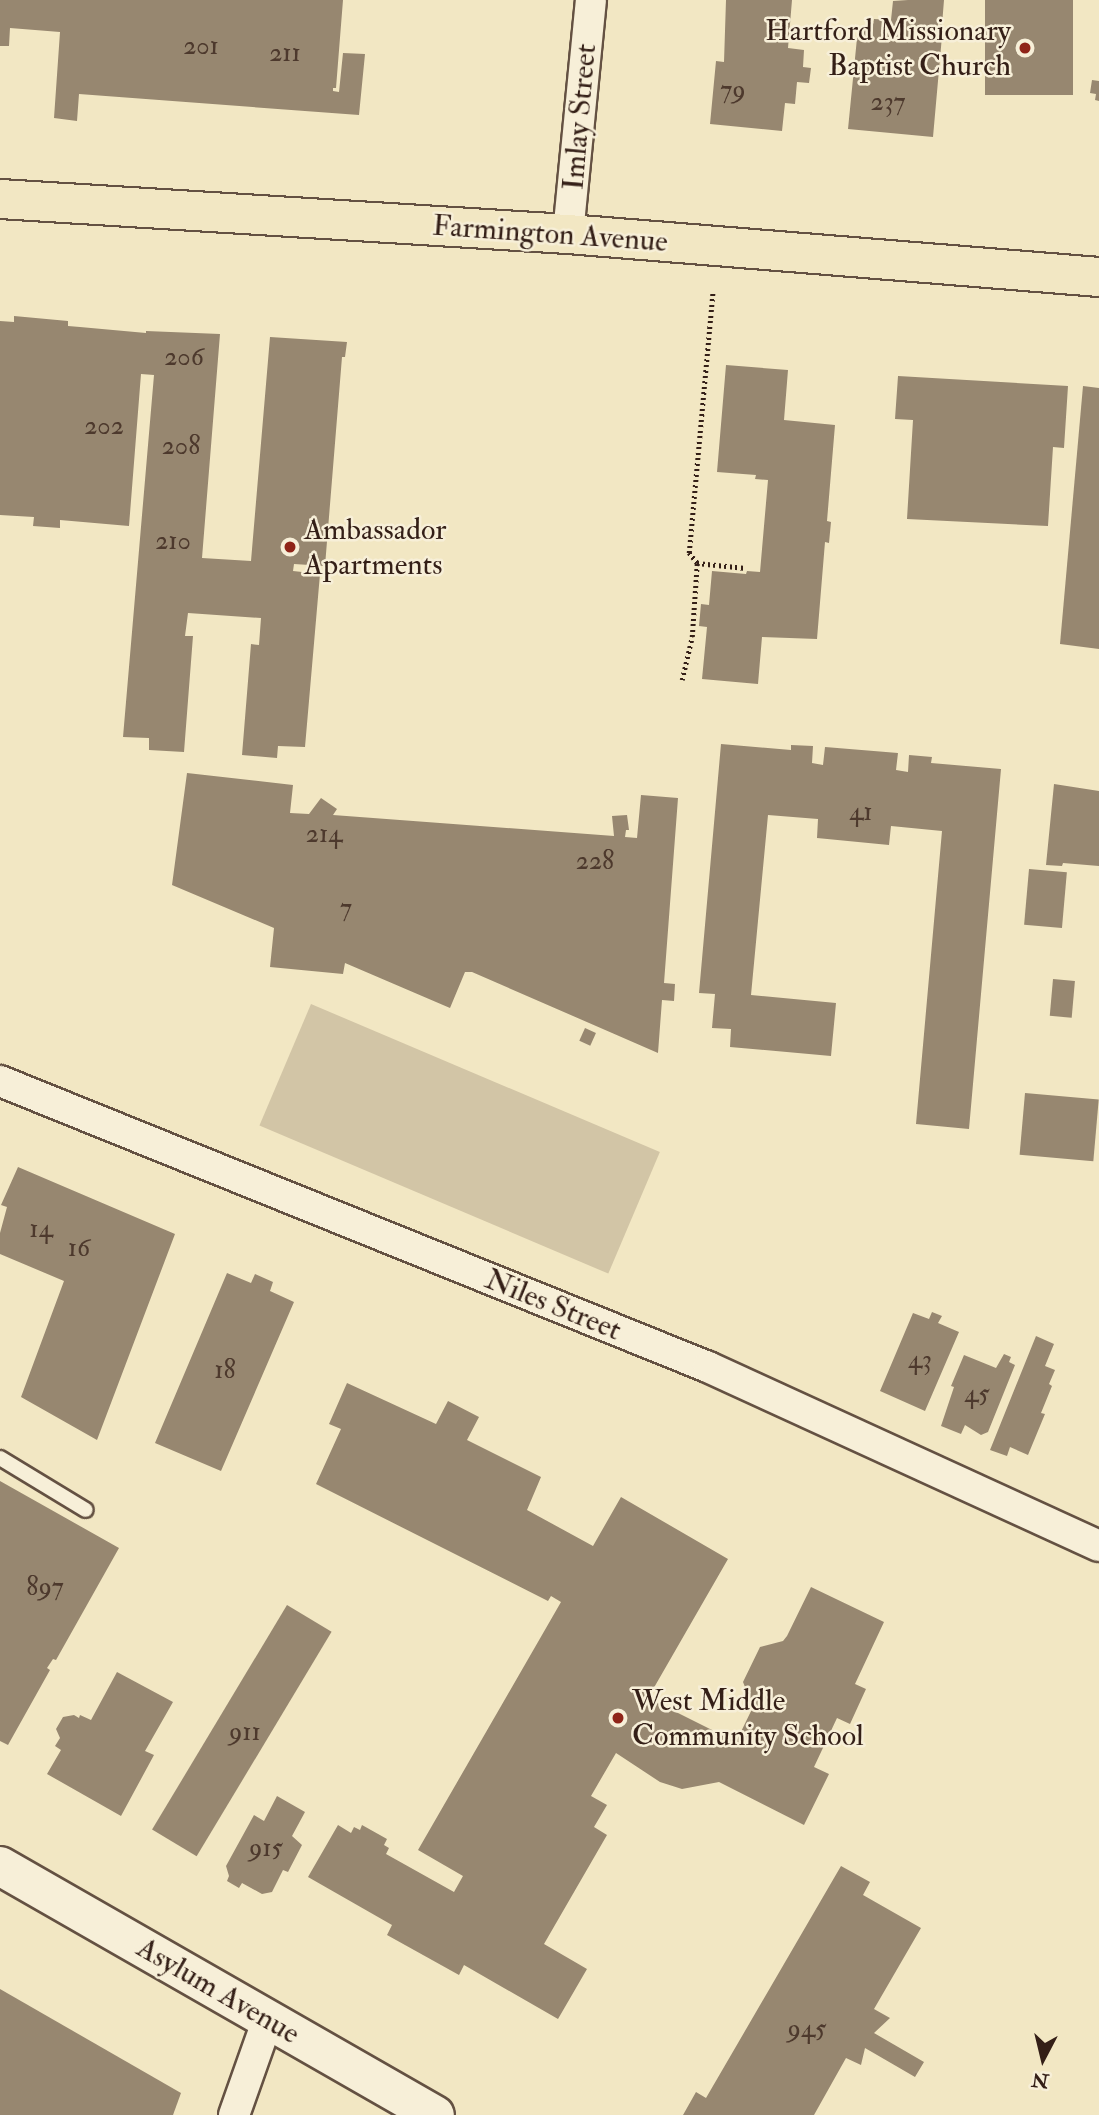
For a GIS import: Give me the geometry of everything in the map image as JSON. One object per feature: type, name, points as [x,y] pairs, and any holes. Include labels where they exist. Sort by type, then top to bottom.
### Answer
[{"type":"main road","name":"Farmington Avenue","points":[[0,199],[568,234],[1099,277]]},
{"type":"main road","name":"Asylum Avenue","points":[[0,1866],[435,2115]]},
{"type":"street","name":"Imlay Street","points":[[568,234],[591,0]]},
{"type":"street","name":"Niles Street","points":[[0,1081],[708,1367],[1099,1546]]},
{"type":"street","points":[[234,2115],[268,2019]]},
{"type":"lane","points":[[0,1458],[86,1510]]},
{"type":"path","points":[[682,680],[691,637],[697,563],[690,553],[713,291]]},
{"type":"path","points":[[697,563],[746,568]]},
{"type":"shaded area","points":[[311,1004],[660,1152],[608,1274],[259,1126]]},
{"type":"building","points":[[0,0],[343,0],[336,88],[333,88],[333,91],[339,92],[343,53],[365,54],[359,115],[79,94],[77,121],[54,118],[60,32],[10,28],[9,46],[0,46]]},
{"type":"building","points":[[726,0],[792,0],[788,48],[804,50],[803,67],[811,68],[809,83],[797,82],[795,104],[785,103],[782,131],[710,124],[716,61],[724,62]]},
{"type":"building","points":[[944,0],[942,25],[938,24],[937,35],[942,36],[933,137],[848,129],[858,28],[872,30],[874,19],[891,20],[893,1]]},
{"type":"building","name":"Hartford Missionary Baptist Church","points":[[985,0],[1073,0],[1073,95],[985,95]]},
{"type":"building","points":[[1092,80],[1099,81],[1099,101],[1095,100],[1096,94],[1090,93]]},
{"type":"building","name":"Ambassador Apartments","points":[[14,316],[68,321],[68,326],[146,333],[220,334],[202,558],[251,561],[270,337],[347,342],[345,357],[342,357],[325,566],[294,564],[293,571],[320,574],[305,747],[278,746],[277,758],[242,755],[251,644],[259,645],[261,618],[188,613],[185,636],[193,636],[184,752],[149,750],[149,738],[123,737],[154,375],[141,374],[129,526],[60,520],[60,528],[33,526],[34,517],[0,515],[0,321],[14,322]]},
{"type":"building","points":[[726,365],[788,370],[784,420],[835,425],[827,521],[831,522],[829,543],[825,542],[817,639],[762,637],[758,684],[702,679],[707,627],[699,626],[701,604],[709,605],[712,571],[746,574],[747,571],[760,572],[768,480],[755,479],[756,475],[717,472]]},
{"type":"building","points":[[898,376],[1068,386],[1064,448],[1053,447],[1048,526],[907,519],[913,420],[895,419]]},
{"type":"building","points":[[1083,386],[1099,388],[1099,649],[1060,644]]},
{"type":"building","points":[[721,744],[791,750],[791,745],[813,746],[812,763],[823,765],[825,747],[898,753],[896,770],[908,772],[909,755],[932,757],[931,763],[1001,769],[969,1129],[916,1124],[942,831],[891,826],[889,845],[817,838],[818,819],[768,815],[751,995],[836,1003],[831,1056],[730,1047],[731,1029],[712,1028],[715,994],[699,993]]},
{"type":"building","points":[[187,773],[293,785],[290,813],[309,814],[321,798],[337,809],[333,815],[614,836],[612,816],[627,815],[629,830],[626,830],[625,837],[637,838],[641,795],[678,798],[664,983],[675,984],[674,1001],[662,1000],[658,1053],[472,972],[465,972],[450,1008],[345,963],[343,974],[270,967],[274,928],[172,885]]},
{"type":"building","points":[[1054,784],[1099,791],[1099,866],[1063,863],[1062,866],[1046,865]]},
{"type":"building","points":[[1029,869],[1067,872],[1062,928],[1024,925]]},
{"type":"building","points":[[1053,979],[1075,981],[1072,1018],[1050,1016]]},
{"type":"building","points":[[585,1028],[596,1033],[590,1046],[579,1041]]},
{"type":"building","points":[[1025,1093],[1099,1099],[1093,1161],[1020,1155]]},
{"type":"building","points":[[18,1167],[175,1234],[97,1440],[21,1397],[64,1281],[0,1254],[0,1233],[7,1207],[1,1205]]},
{"type":"building","points":[[227,1273],[251,1283],[255,1274],[273,1282],[270,1291],[294,1302],[221,1471],[155,1443]]},
{"type":"building","points":[[932,1312],[942,1316],[938,1323],[959,1332],[925,1411],[880,1391],[913,1313],[929,1319]]},
{"type":"building","points":[[1036,1336],[1054,1344],[1045,1366],[1055,1370],[1049,1384],[1052,1386],[1041,1413],[1045,1414],[1028,1455],[1010,1447],[1007,1456],[990,1450]]},
{"type":"building","points":[[1004,1354],[1011,1357],[1009,1362],[1015,1365],[988,1432],[981,1435],[965,1425],[961,1434],[941,1426],[954,1387],[951,1386],[964,1355],[996,1368]]},
{"type":"building","points":[[347,1383],[436,1424],[448,1401],[479,1417],[467,1440],[541,1477],[527,1510],[593,1546],[621,1497],[728,1559],[648,1698],[736,1742],[753,1707],[743,1682],[760,1647],[783,1641],[787,1636],[811,1587],[884,1622],[855,1684],[866,1689],[850,1724],[837,1718],[814,1767],[829,1774],[804,1825],[719,1782],[682,1789],[660,1782],[616,1753],[591,1796],[607,1805],[594,1827],[607,1835],[544,1944],[587,1969],[558,2019],[464,1965],[459,1975],[387,1935],[392,1925],[308,1877],[338,1825],[351,1833],[354,1827],[360,1830],[362,1825],[387,1839],[384,1845],[389,1848],[386,1854],[454,1892],[463,1876],[418,1850],[561,1602],[551,1596],[548,1601],[316,1484],[341,1429],[329,1424]]},
{"type":"building","points":[[0,1481],[119,1548],[56,1660],[53,1659],[47,1668],[50,1670],[8,1745],[0,1741]]},
{"type":"building","points":[[287,1605],[332,1632],[197,1856],[152,1830]]},
{"type":"building","points":[[117,1672],[173,1702],[145,1751],[154,1755],[121,1816],[47,1774],[61,1750],[55,1746],[60,1738],[56,1729],[63,1717],[74,1715],[79,1718],[80,1715],[91,1720]]},
{"type":"building","points":[[277,1796],[305,1812],[292,1836],[302,1845],[288,1872],[283,1870],[272,1892],[262,1894],[242,1883],[239,1888],[227,1881],[229,1876],[226,1866],[254,1815],[264,1821]]},
{"type":"building","points":[[841,1866],[870,1882],[863,1895],[921,1928],[874,2009],[890,2018],[874,2033],[924,2062],[915,2077],[865,2048],[861,2065],[846,2058],[814,2115],[683,2115],[696,2092],[706,2098]]},
{"type":"building","points":[[0,1989],[181,2093],[173,2115],[0,2115]]},
{"type":"place","name":"Hartford Missionary Baptist Church","points":[[1025,48]]},
{"type":"place","name":"Ambassador Apartments","points":[[290,547]]},
{"type":"place","name":"West Middle Community School","points":[[618,1718]]}]
